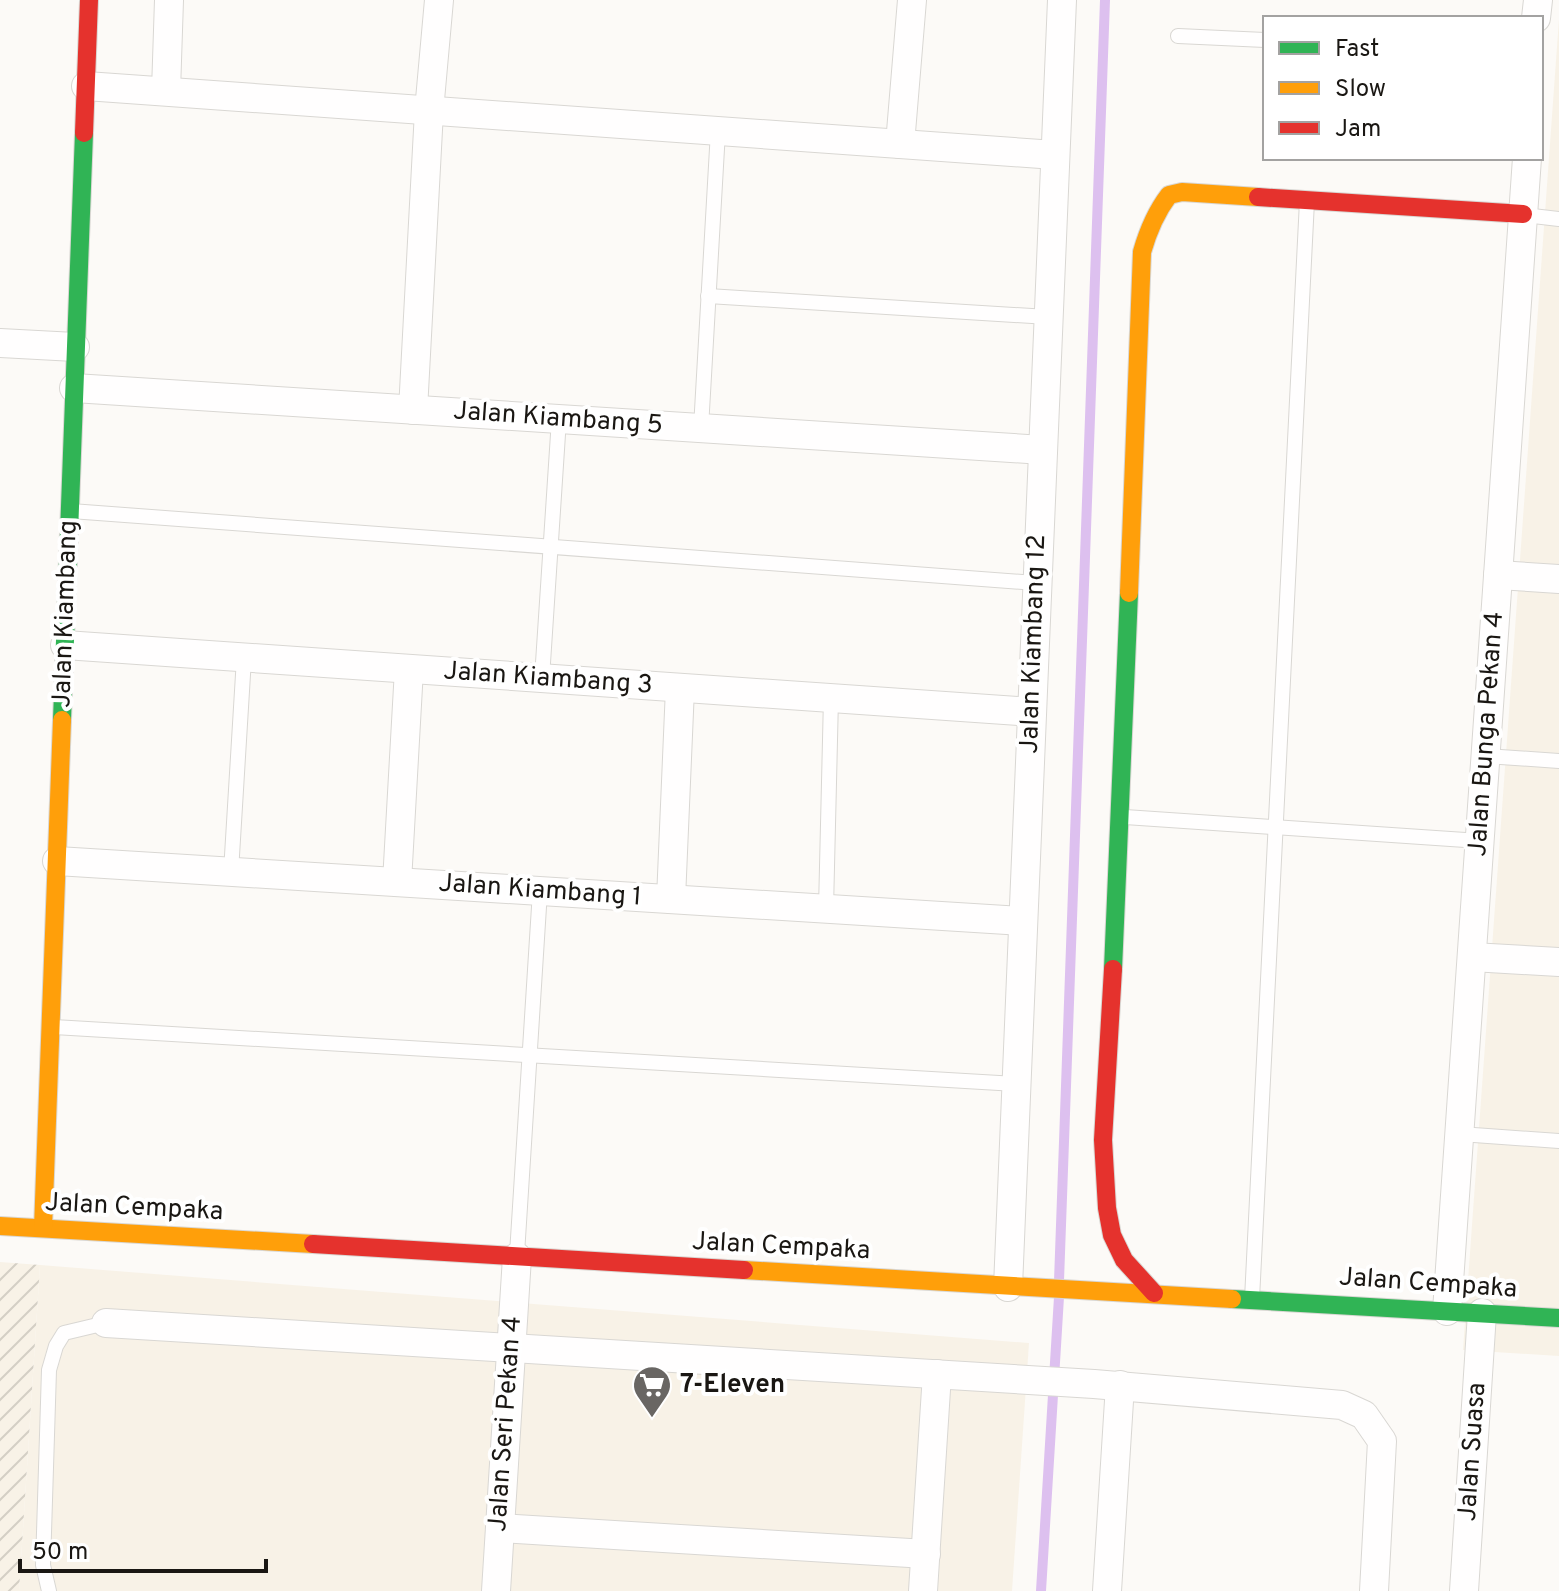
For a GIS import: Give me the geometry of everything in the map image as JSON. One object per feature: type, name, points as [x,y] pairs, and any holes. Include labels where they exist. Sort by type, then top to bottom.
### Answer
[{"type":"street","name":"Jalan Kiambang","points":[[43,1228],[89,0]]},
{"type":"street","points":[[166,91],[169,0]]},
{"type":"street","points":[[413,410],[429,111],[439,0]]},
{"type":"street","points":[[900,144],[912,0]]},
{"type":"street","name":"Jalan Kiambang 12","points":[[1008,1287],[1062,0]]},
{"type":"street","points":[[86,86],[1055,155]]},
{"type":"street","name":"Jalan Bunga Pekan 4","points":[[1447,1311],[1527,160]]},
{"type":"street","points":[[1154,1293],[1124,1260],[1112,1235],[1107,1208],[1103,1140],[1121,817],[1142,252],[1148,230],[1157,209],[1169,195],[1182,192],[1523,214]]},
{"type":"street","points":[[0,343],[75,347]]},
{"type":"street","name":"Jalan Kiambang 5","points":[[74,388],[1043,450]]},
{"type":"street","points":[[1498,575],[1559,579]]},
{"type":"street","name":"Jalan Kiambang 3","points":[[65,645],[1032,712]]},
{"type":"street","points":[[397,882],[409,669]]},
{"type":"street","points":[[671,899],[680,688]]},
{"type":"street","name":"Jalan Kiambang 1","points":[[57,861],[1023,921]]},
{"type":"street","points":[[1472,957],[1559,962]]},
{"type":"street","name":"Jalan Cempaka","points":[[0,1226],[1559,1318]]},
{"type":"street","name":"Jalan Seri Pekan 4","points":[[496,1591],[517,1257]]},
{"type":"street","name":"Jalan Suasa","points":[[1464,1591],[1482,1313]]},
{"type":"street","points":[[106,1323],[1107,1384],[1342,1405],[1364,1415],[1382,1441],[1374,1591]]},
{"type":"street","points":[[923,1591],[937,1374]]},
{"type":"street","points":[[1107,1384],[1107,1591]]},
{"type":"street","points":[[500,1528],[926,1554]]},
{"type":"lane","points":[[1178,36],[1263,40]]},
{"type":"lane","points":[[701,428],[718,131]]},
{"type":"lane","points":[[1252,1299],[1307,201]]},
{"type":"lane","points":[[1523,214],[1559,219]]},
{"type":"lane","points":[[708,296],[1048,317]]},
{"type":"lane","points":[[542,678],[559,419]]},
{"type":"lane","points":[[70,511],[1036,583]]},
{"type":"lane","points":[[231,872],[244,658]]},
{"type":"lane","points":[[826,909],[831,698]]},
{"type":"lane","points":[[1486,756],[1559,761]]},
{"type":"lane","points":[[1121,817],[1480,841]]},
{"type":"lane","points":[[517,1257],[540,891]]},
{"type":"lane","points":[[50,1027],[1016,1084]]},
{"type":"lane","points":[[1460,1134],[1559,1141]]},
{"type":"lane","points":[[49,1591],[43,1565],[49,1370],[56,1346],[64,1333],[106,1323]]},
{"type":"shaded area","points":[[1559,19],[1559,1356],[1463,1350]]},
{"type":"shaded area","points":[[0,1262],[40,1265],[19,1591],[0,1591]]},
{"type":"shaded area","points":[[40,1265],[1029,1343],[1012,1591],[19,1591]]},
{"type":"waterway","points":[[1059,1281],[1105,0]]},
{"type":"waterway","points":[[1041,1591],[1059,1297]]},
{"type":"traffic: fast","points":[[62,720],[84,133]]},
{"type":"traffic: fast","points":[[1113,969],[1129,593]]},
{"type":"traffic: fast","points":[[1232,1299],[1559,1318]]},
{"type":"traffic: slow","points":[[1129,593],[1144,244],[1156,215],[1169,195],[1182,192],[1258,197]]},
{"type":"traffic: slow","points":[[43,1228],[62,720]]},
{"type":"traffic: slow","points":[[0,1226],[313,1244]]},
{"type":"traffic: slow","points":[[744,1270],[1232,1299]]},
{"type":"traffic: jam","points":[[84,133],[89,0]]},
{"type":"traffic: jam","points":[[1258,197],[1523,214]]},
{"type":"traffic: jam","points":[[1113,969],[1103,1140],[1107,1208],[1112,1235],[1124,1260],[1154,1293]]},
{"type":"traffic: jam","points":[[313,1244],[744,1270]]},
{"type":"place","name":"7-Eleven","points":[[652,1419]]}]
